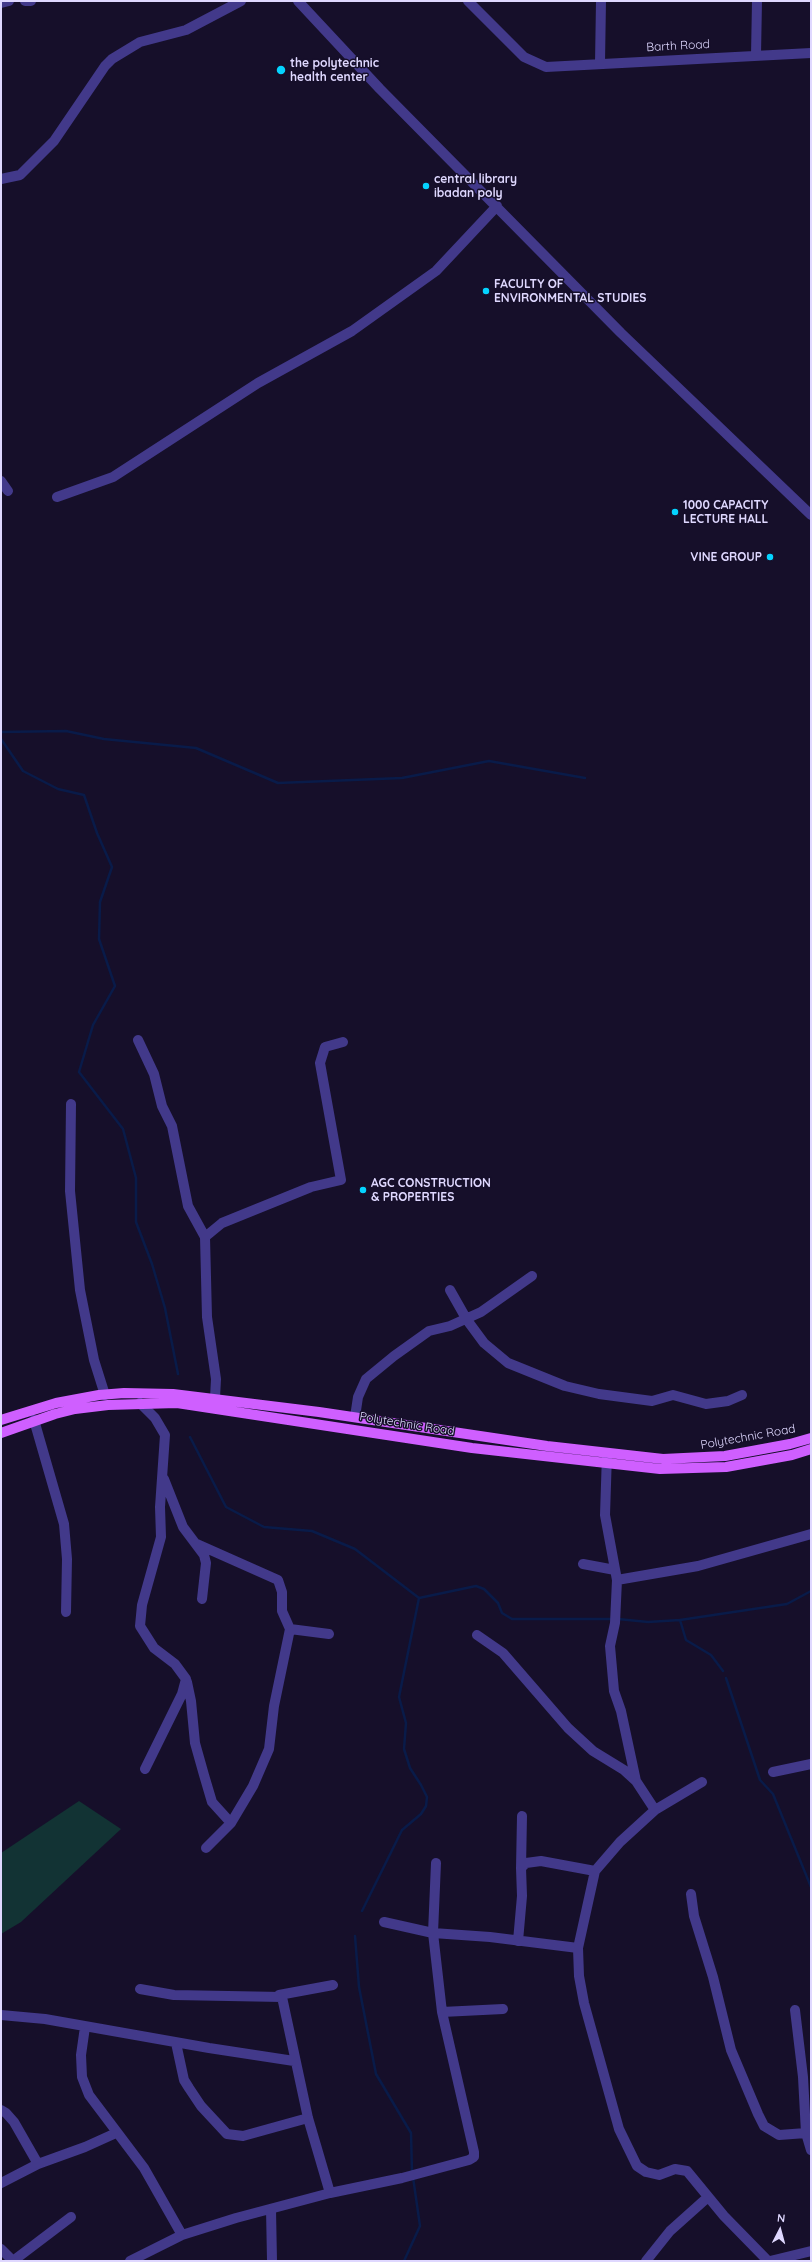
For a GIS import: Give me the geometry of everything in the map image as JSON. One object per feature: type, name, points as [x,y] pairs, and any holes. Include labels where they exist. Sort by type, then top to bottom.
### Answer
[{"type":"main road","name":"Polytechnic Road","points":[[1,1420],[56,1403],[105,1395],[173,1394],[215,1398],[608,1454],[663,1459],[702,1458],[771,1448],[811,1438]]},
{"type":"main road","name":"Polytechnic Road","points":[[2,1430],[75,1409],[140,1403],[177,1403],[472,1448],[660,1469],[720,1468],[792,1455],[811,1449]]},
{"type":"street","points":[[1,3],[9,1]]},
{"type":"street","points":[[25,1],[31,1]]},
{"type":"street","points":[[1,179],[20,175],[54,141],[102,70],[112,59],[140,42],[186,30],[241,1]]},
{"type":"street","points":[[298,1],[380,89],[498,206],[621,333],[811,516]]},
{"type":"street","name":"Barth Road","points":[[468,1],[524,57],[546,67],[811,53]]},
{"type":"street","points":[[600,63],[601,1]]},
{"type":"street","points":[[756,55],[757,1]]},
{"type":"street","points":[[56,497],[113,477],[258,383],[352,331],[436,271],[498,206]]},
{"type":"street","points":[[1,481],[8,491]]},
{"type":"street","points":[[138,1040],[154,1074],[162,1106],[172,1126],[188,1206],[205,1237],[207,1317],[216,1378],[215,1398]]},
{"type":"street","points":[[205,1237],[222,1223],[311,1187],[341,1180],[320,1063],[325,1047],[343,1042]]},
{"type":"street","points":[[71,1104],[70,1191],[80,1290],[94,1360],[105,1395]]},
{"type":"street","points":[[355,1418],[358,1397],[366,1379],[429,1331],[467,1320],[482,1312],[532,1276]]},
{"type":"street","points":[[450,1290],[467,1320],[484,1343],[508,1363],[565,1386],[599,1394],[652,1401],[673,1395],[706,1404],[728,1401],[742,1396]]},
{"type":"street","points":[[140,1403],[155,1418],[165,1435],[160,1507],[161,1537],[142,1605],[140,1626],[154,1648],[175,1664],[186,1679],[191,1701],[195,1743],[212,1802],[231,1824]]},
{"type":"street","points":[[34,1420],[64,1524],[67,1559],[66,1612]]},
{"type":"street","points":[[608,1454],[606,1464],[605,1515],[616,1575],[615,1623],[610,1646],[614,1691],[621,1711],[636,1781]]},
{"type":"street","points":[[163,1476],[183,1527],[204,1555],[206,1563],[202,1599]]},
{"type":"street","points":[[583,1564],[616,1575],[698,1566],[811,1534]]},
{"type":"street","points":[[197,1544],[278,1580],[282,1592],[282,1611],[290,1629],[274,1706],[269,1749],[253,1786],[231,1824],[206,1848]]},
{"type":"street","points":[[290,1629],[329,1634]]},
{"type":"street","points":[[477,1635],[503,1653],[568,1728],[593,1751],[624,1770],[636,1781],[655,1810]]},
{"type":"street","points":[[145,1769],[182,1694],[186,1679]]},
{"type":"street","points":[[773,1772],[811,1764]]},
{"type":"street","points":[[702,1782],[655,1810],[620,1842],[595,1871],[578,1948],[584,2003],[619,2129],[627,2149],[637,2166],[646,2172],[659,2175],[675,2169],[687,2172],[708,2197],[769,2261],[811,2251]]},
{"type":"street","points":[[518,1940],[522,1896],[522,1816]]},
{"type":"street","points":[[521,1868],[526,1863],[541,1861],[595,1871]]},
{"type":"street","points":[[130,2261],[182,2235],[330,2193],[402,2178],[469,2160],[474,2157],[442,2012],[433,1933],[436,1863]]},
{"type":"street","points":[[691,1894],[694,1916],[714,1977],[731,2050],[758,2114],[764,2126],[779,2135],[806,2133]]},
{"type":"street","points":[[384,1922],[433,1933],[518,1940],[578,1948]]},
{"type":"street","points":[[140,1989],[192,1996],[279,1995],[332,1984]]},
{"type":"street","points":[[279,1995],[282,1997],[294,2061],[308,2118],[330,2193]]},
{"type":"street","points":[[442,2012],[503,2009]]},
{"type":"street","points":[[795,2010],[807,2077],[806,2133],[811,2150]]},
{"type":"street","points":[[1,2015],[45,2019],[85,2028],[294,2061]]},
{"type":"street","points":[[85,2028],[81,2055],[82,2077],[89,2095],[116,2133],[144,2168],[182,2235]]},
{"type":"street","points":[[176,2043],[184,2080],[188,2088],[201,2106],[227,2134],[243,2136],[308,2118]]},
{"type":"street","points":[[1,2110],[14,2122],[38,2164]]},
{"type":"street","points":[[1,2183],[38,2164],[85,2147],[116,2133]]},
{"type":"street","points":[[646,2261],[670,2231],[708,2197]]},
{"type":"street","points":[[271,2209],[272,2261]]},
{"type":"street","points":[[1,2249],[13,2261],[71,2218]]},
{"type":"green space","points":[[79,1801],[121,1829],[21,1922],[1,1934],[1,1853]]},
{"type":"waterway","points":[[1,732],[66,731],[104,739],[196,748],[278,783],[402,778],[489,761],[585,778]]},
{"type":"waterway","points":[[1,739],[23,771],[58,789],[84,795],[97,833],[112,867],[100,902],[99,939],[115,986],[93,1025],[79,1072],[123,1129],[136,1178],[136,1222],[152,1264],[165,1308],[178,1374]]},
{"type":"waterway","points":[[190,1437],[226,1507],[264,1527],[312,1531],[355,1549],[419,1598],[476,1586],[484,1589],[498,1603],[502,1613],[512,1619],[613,1619]]},
{"type":"waterway","points":[[618,1619],[648,1622],[680,1620],[787,1604],[811,1591]]},
{"type":"waterway","points":[[362,1911],[402,1830],[421,1814],[426,1806],[427,1797],[410,1768],[404,1749],[406,1723],[399,1697],[419,1598]]},
{"type":"waterway","points":[[680,1620],[686,1640],[711,1655],[723,1671]]},
{"type":"waterway","points":[[726,1678],[760,1780],[773,1794],[811,1887]]},
{"type":"waterway","points":[[355,1936],[359,1987],[376,2074],[411,2133],[412,2172]]},
{"type":"waterway","points":[[404,2261],[420,2226],[413,2177]]},
{"type":"place","name":"the polytechnic health center","points":[[281,70]]},
{"type":"place","name":"central library ibadan poly","points":[[426,186]]},
{"type":"place","name":"FACULTY OF ENVIRONMENTAL STUDIES","points":[[486,291]]},
{"type":"place","name":"1000 CAPACITY LECTURE HALL","points":[[675,512]]},
{"type":"place","name":"VINE GROUP","points":[[770,557]]},
{"type":"place","name":"AGC CONSTRUCTION & PROPERTIES","points":[[363,1190]]}]
